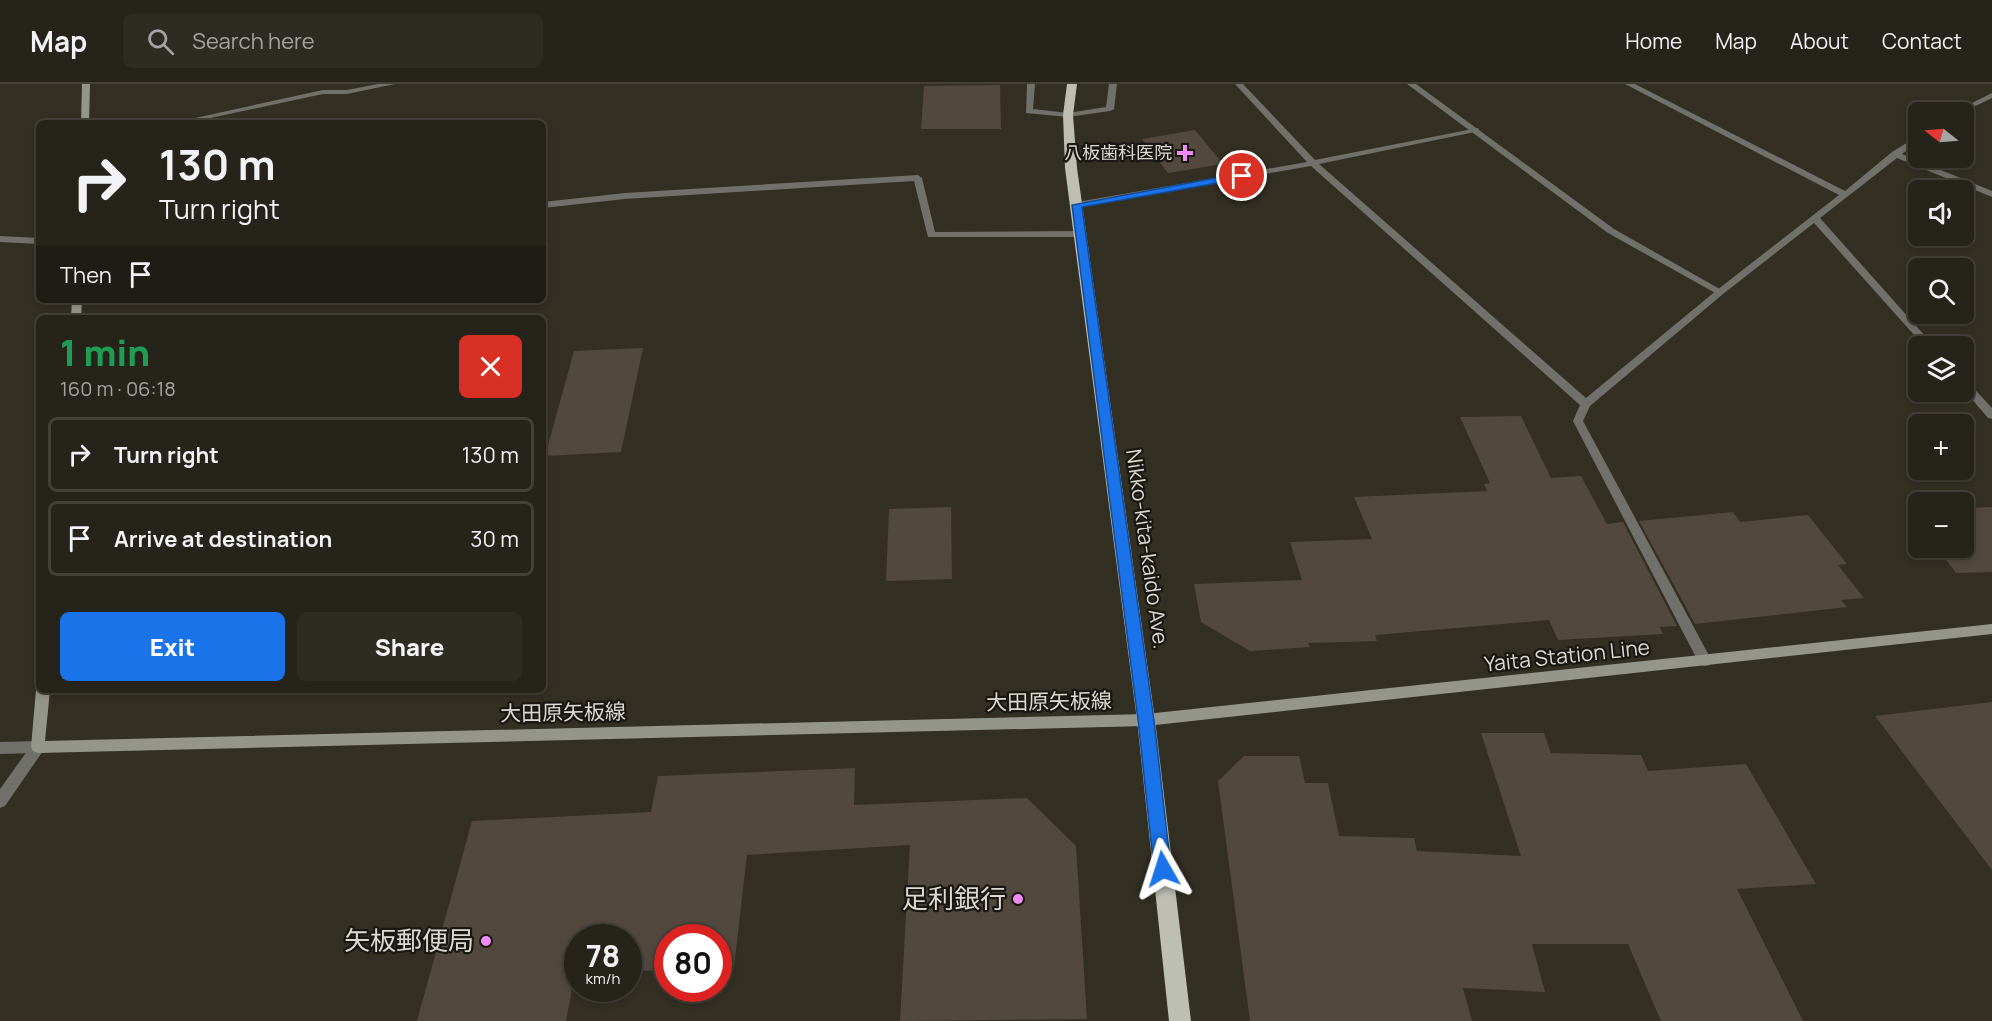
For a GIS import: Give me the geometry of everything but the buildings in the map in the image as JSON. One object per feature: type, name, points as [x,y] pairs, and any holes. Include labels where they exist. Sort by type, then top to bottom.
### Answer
[{"type":"highway","name":"Nikko-kita-kaido Ave.","points":[[1072,84],[1068,115],[1077,205],[1146,720],[1180,1021]]},
{"type":"main road","points":[[85,120],[86,84]]},
{"type":"main road","name":"Yaita Station Line","points":[[1146,720],[1992,629]]},
{"type":"main road","points":[[38,747],[43,693]]},
{"type":"main road","name":"大田原矢板線","points":[[38,747],[1146,720]]},
{"type":"street","points":[[190,120],[323,92],[347,92],[391,84]]},
{"type":"street","points":[[1031,84],[1029,111],[1068,115],[1110,109],[1113,84]]},
{"type":"street","points":[[1239,84],[1313,163],[1586,404]]},
{"type":"street","points":[[1412,84],[1611,231],[1720,292]]},
{"type":"street","points":[[1629,84],[1846,195]]},
{"type":"street","points":[[1974,104],[1990,97]]},
{"type":"street","points":[[1077,205],[1313,163],[1475,130]]},
{"type":"street","points":[[1705,661],[1578,420],[1586,404],[1720,292],[1908,145]]},
{"type":"street","points":[[1895,154],[1992,194]]},
{"type":"street","points":[[546,206],[625,196],[918,178],[931,236],[1081,234]]},
{"type":"street","points":[[1815,218],[1920,336]]},
{"type":"street","points":[[0,239],[36,241]]},
{"type":"street","points":[[1974,395],[1992,415]]},
{"type":"street","points":[[0,748],[38,747]]},
{"type":"street","points":[[0,801],[38,747]]},
{"type":"place","name":"八板歯科医院","points":[[1185,153]]},
{"type":"place","name":"足利銀行","points":[[1018,899]]},
{"type":"place","name":"矢板郵便局","points":[[486,941]]},
{"type":"route","points":[[1163,869],[1146,720],[1077,205],[1242,176]]}]
